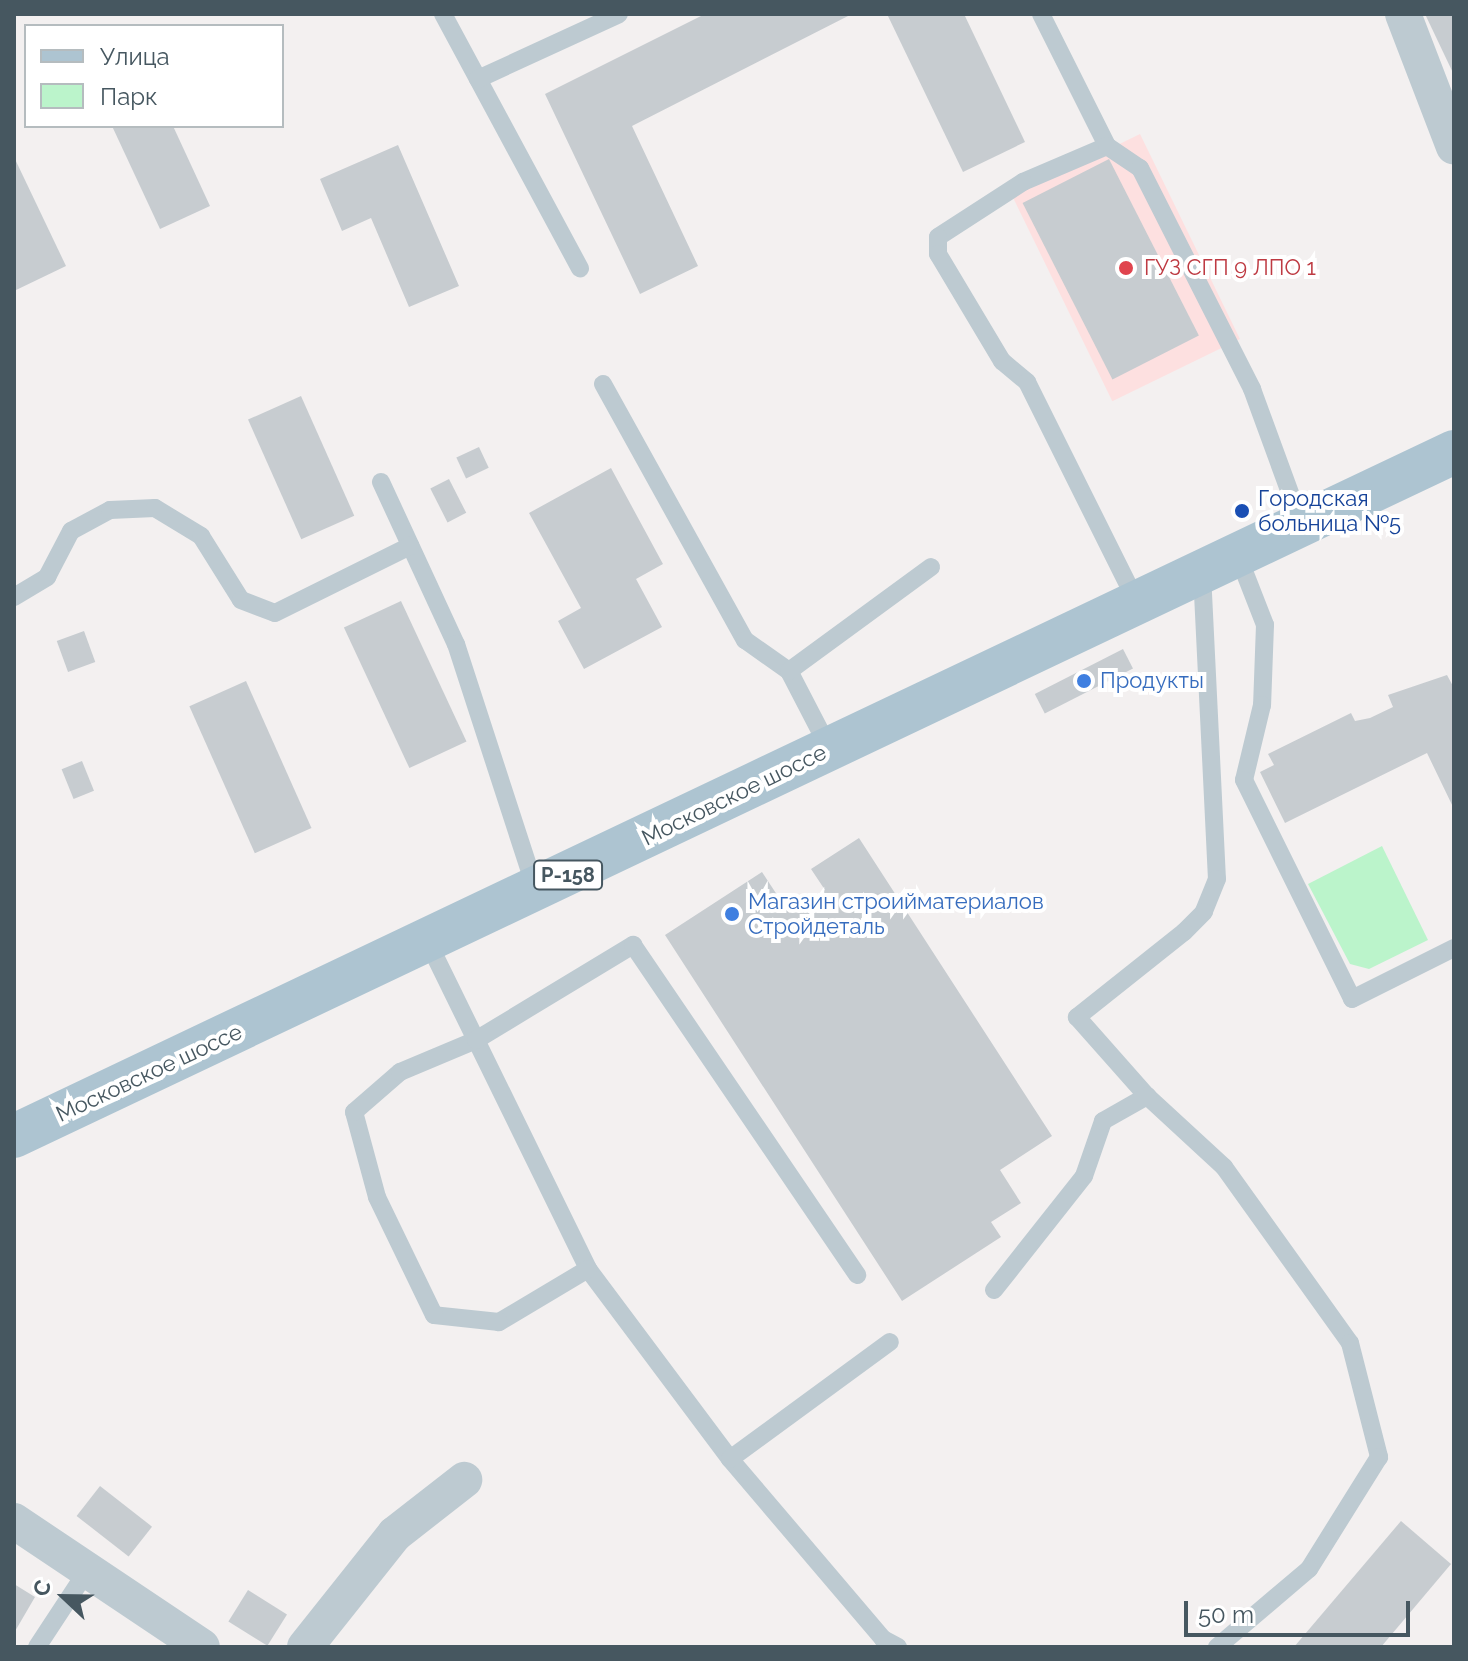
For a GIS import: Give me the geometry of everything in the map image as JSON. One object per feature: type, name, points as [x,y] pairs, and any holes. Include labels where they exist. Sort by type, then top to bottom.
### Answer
[{"type":"main road","name":"Московское шоссе","points":[[14,1136],[1454,452]]},
{"type":"street","points":[[1403,14],[1454,147]]},
{"type":"street","points":[[305,1647],[395,1534],[464,1480]]},
{"type":"street","points":[[14,1521],[202,1647]]},
{"type":"lane","points":[[443,14],[580,268]]},
{"type":"lane","points":[[478,79],[619,14]]},
{"type":"lane","points":[[1041,14],[1107,146],[1140,168],[1252,389],[1301,523]]},
{"type":"lane","points":[[1107,146],[1023,182],[938,237],[938,254],[1002,361],[1027,382],[1136,601]]},
{"type":"lane","points":[[603,384],[745,640],[789,671],[830,750]]},
{"type":"lane","points":[[381,482],[456,644],[536,890]]},
{"type":"lane","points":[[14,597],[47,577],[71,531],[110,510],[155,508],[201,536],[241,600],[275,613],[410,546]]},
{"type":"lane","points":[[1219,561],[1265,625],[1262,705],[1244,780],[1352,999],[1454,948]]},
{"type":"lane","points":[[1217,1647],[1309,1569],[1379,1457],[1350,1343],[1224,1167],[1147,1096],[1077,1017],[1184,932],[1204,912],[1217,879],[1219,561]]},
{"type":"lane","points":[[789,671],[931,567]]},
{"type":"lane","points":[[428,942],[588,1269],[730,1459],[883,1639],[898,1647]]},
{"type":"lane","points":[[588,1269],[499,1322],[434,1315],[377,1197],[354,1112],[400,1072],[476,1040],[633,945],[857,1275]]},
{"type":"lane","points":[[994,1290],[1084,1176],[1103,1121],[1147,1096]]},
{"type":"lane","points":[[730,1459],[890,1342]]},
{"type":"lane","points":[[37,1647],[87,1571]]},
{"type":"shaded area","name":"ГУЗ СГП 9 ЛПО 1","points":[[1140,134],[1240,339],[1112,401],[1012,196]]},
{"type":"green space","points":[[1382,846],[1428,940],[1369,969],[1350,964],[1308,884]]},
{"type":"building","points":[[705,14],[852,14],[632,126],[698,266],[640,294],[545,94]]},
{"type":"building","points":[[887,14],[964,14],[1025,142],[963,172]]},
{"type":"building","points":[[1425,14],[1454,14],[1454,75]]},
{"type":"building","points":[[113,128],[174,128],[210,206],[160,229]]},
{"type":"building","points":[[398,145],[459,286],[409,307],[371,218],[342,231],[320,179]]},
{"type":"building","points":[[14,157],[66,266],[14,291]]},
{"type":"building","points":[[1109,159],[1199,335],[1112,379],[1023,203]]},
{"type":"building","points":[[301,396],[354,516],[301,539],[248,420]]},
{"type":"building","points":[[479,447],[489,468],[466,478],[456,458]]},
{"type":"building","points":[[611,468],[663,564],[636,579],[662,627],[584,669],[558,621],[581,608],[529,513]]},
{"type":"building","points":[[449,479],[466,513],[448,522],[430,489]]},
{"type":"building","points":[[401,601],[467,741],[409,768],[344,628]]},
{"type":"building","points":[[84,631],[95,662],[68,672],[57,641]]},
{"type":"building","name":"Продукты","points":[[1123,649],[1133,669],[1045,714],[1035,694]]},
{"type":"building","points":[[1447,675],[1454,688],[1454,809],[1427,753],[1285,823],[1260,772],[1274,765],[1268,754],[1351,713],[1355,721],[1370,718],[1393,707],[1388,695]]},
{"type":"building","points":[[246,681],[311,828],[255,853],[189,706]]},
{"type":"building","points":[[82,761],[94,791],[74,799],[62,769]]},
{"type":"building","points":[[859,838],[1052,1136],[1000,1170],[1021,1203],[991,1222],[1001,1237],[902,1301],[665,935],[762,872],[789,913],[825,890],[811,869]]},
{"type":"building","points":[[100,1486],[152,1527],[129,1557],[77,1516]]},
{"type":"building","points":[[1401,1521],[1451,1564],[1381,1647],[1294,1647]]},
{"type":"building","points":[[14,1584],[35,1597],[14,1633]]},
{"type":"building","points":[[248,1590],[287,1614],[267,1646],[228,1621]]},
{"type":"place","name":"ГУЗ СГП 9 ЛПО 1","points":[[1126,268]]},
{"type":"place","name":"Городская больница №5","points":[[1242,511]]},
{"type":"place","name":"Продукты","points":[[1084,681]]},
{"type":"place","name":"Магазин строийматериалов Стройдеталь","points":[[732,914]]}]
